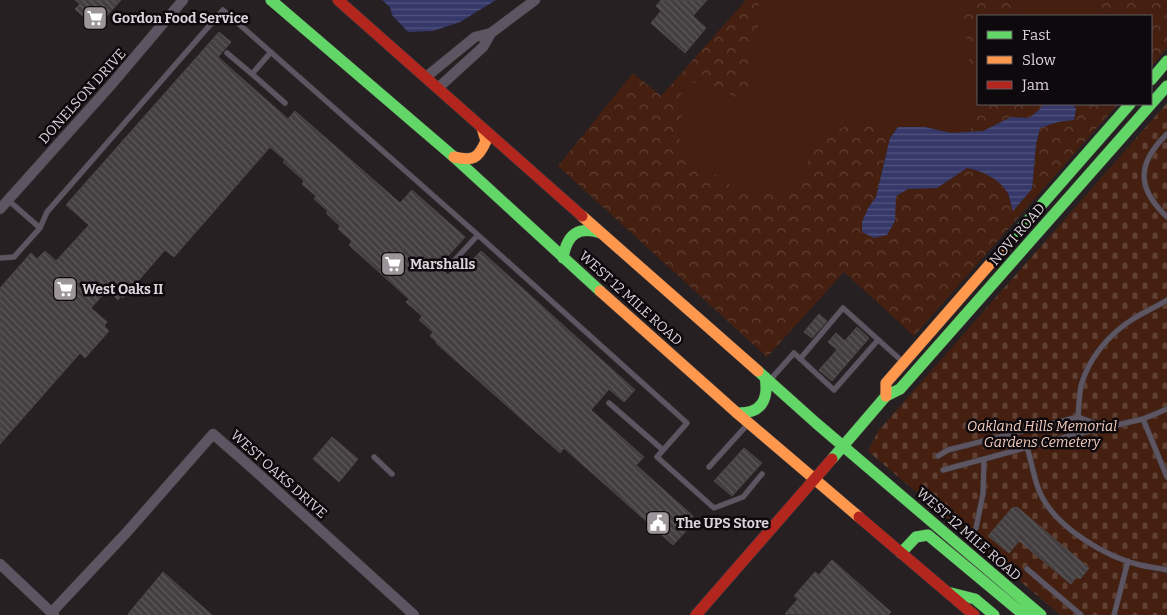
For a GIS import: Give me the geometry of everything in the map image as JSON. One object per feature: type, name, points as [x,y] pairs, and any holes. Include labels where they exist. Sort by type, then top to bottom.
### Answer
[{"type":"main road","name":"WEST 12 MILE ROAD","points":[[271,0],[454,157],[563,258],[737,413],[974,615]]},
{"type":"main road","name":"WEST 12 MILE ROAD","points":[[338,0],[843,446],[1041,615]]},
{"type":"main road","points":[[1152,79],[1167,61]]},
{"type":"main road","name":"NOVI ROAD","points":[[1152,103],[1167,86]]},
{"type":"main road","name":"NOVI ROAD","points":[[886,396],[886,382],[1129,105]]},
{"type":"main road","name":"NOVI ROAD","points":[[696,615],[886,396],[900,390],[1150,105]]},
{"type":"main road","points":[[454,157],[468,160],[480,154],[486,141],[482,128]]},
{"type":"main road","points":[[563,258],[564,246],[570,236],[580,230],[591,230],[602,234]]},
{"type":"main road","points":[[737,413],[745,414],[754,411],[762,404],[766,396],[767,379]]},
{"type":"main road","points":[[901,553],[916,536],[928,535],[1018,610],[1036,615]]},
{"type":"main road","points":[[947,592],[975,599],[994,615]]},
{"type":"street","name":"DONELSON DRIVE","points":[[0,209],[112,85],[183,0]]},
{"type":"street","points":[[426,77],[475,37],[491,33],[535,0]]},
{"type":"street","points":[[438,88],[483,47],[491,33]]},
{"type":"street","name":"WEST OAKS DRIVE","points":[[0,564],[53,614],[213,434],[414,615]]},
{"type":"lane","points":[[0,258],[14,257],[40,228],[47,212],[224,10],[478,235],[686,423],[657,457],[714,508],[743,497],[762,474]]},
{"type":"lane","points":[[252,74],[271,52]]},
{"type":"lane","points":[[227,53],[285,103]]},
{"type":"lane","points":[[1167,134],[1148,156],[1144,168],[1144,180],[1152,200],[1167,217]]},
{"type":"lane","points":[[8,200],[40,228]]},
{"type":"lane","points":[[452,263],[478,235]]},
{"type":"lane","points":[[1078,418],[1081,387],[1086,371],[1101,347],[1133,318],[1167,300]]},
{"type":"lane","points":[[800,358],[843,308],[903,363]]},
{"type":"lane","points":[[767,379],[794,353],[834,390],[878,340]]},
{"type":"lane","points":[[609,403],[663,450]]},
{"type":"lane","points":[[943,470],[1027,447],[1144,420],[1167,409]]},
{"type":"lane","points":[[938,456],[948,450],[1078,418],[1106,428]]},
{"type":"lane","points":[[1144,420],[1167,477]]},
{"type":"lane","points":[[709,467],[749,422]]},
{"type":"lane","points":[[1027,447],[1040,493],[1053,514],[1078,535],[1108,552],[1128,561],[1167,570]]},
{"type":"lane","points":[[374,457],[392,474]]},
{"type":"lane","points":[[976,528],[984,494],[984,459]]},
{"type":"lane","points":[[1114,615],[1128,561]]},
{"type":"lane","points":[[1027,569],[1080,615]]},
{"type":"green space","points":[[746,0],[759,0],[758,31],[746,54],[753,68],[748,89],[735,97],[713,85],[690,82],[678,98],[682,117],[678,133],[682,149],[705,168],[742,193],[772,194],[801,179],[811,152],[833,132],[867,118],[890,138],[876,197],[868,208],[895,205],[896,196],[907,189],[937,188],[967,168],[979,171],[1001,184],[1008,194],[1013,210],[1032,189],[1036,145],[1040,128],[1058,122],[1074,120],[1076,109],[1074,105],[1117,105],[914,336],[844,272],[767,357],[558,166],[633,73],[661,96]]},
{"type":"green space","points":[[759,0],[975,0],[965,7],[971,44],[968,66],[979,108],[968,133],[951,133],[925,127],[898,127],[890,138],[867,118],[811,152],[801,179],[772,194],[742,193],[705,168],[682,149],[678,133],[682,117],[678,97],[690,82],[713,85],[735,97],[746,54],[758,31]]},
{"type":"green space","points":[[975,0],[1004,0],[1024,15],[977,15],[977,100],[968,66],[971,44],[958,25],[965,7]]},
{"type":"green space","points":[[1004,0],[1091,0],[1106,15],[1024,15]]},
{"type":"green space","points":[[1091,0],[1167,0],[1167,48],[1152,66],[1152,15],[1106,15]]},
{"type":"green space","name":"Oakland Hills Memorial Gardens Cemetery","points":[[1167,103],[1167,615],[1060,615],[868,451],[879,430]]},
{"type":"green space","points":[[978,105],[1043,105],[1029,118],[1011,117],[983,131],[968,133],[979,108]]},
{"type":"shaded area","points":[[382,0],[496,0],[460,22],[433,31],[408,32],[392,15],[390,7]]},
{"type":"shaded area","points":[[1043,105],[1074,105],[1076,109],[1074,120],[1058,122],[1040,128],[1036,145],[1032,189],[1013,211],[1008,194],[999,183],[984,173],[967,168],[937,188],[908,189],[896,196],[895,221],[887,235],[874,238],[862,232],[862,222],[868,208],[876,197],[890,138],[898,127],[925,127],[951,133],[983,131],[1011,117],[1029,118]]},
{"type":"building","name":"Gordon Food Service","points":[[75,0],[121,0],[96,28],[75,9],[80,4]]},
{"type":"building","points":[[661,0],[707,0],[693,16],[706,28],[685,53],[651,23],[661,11],[656,6]]},
{"type":"building","name":"West Oaks II","points":[[219,32],[231,42],[218,57],[288,119],[295,111],[400,203],[412,190],[465,237],[439,266],[448,275],[456,267],[461,272],[481,251],[635,390],[624,402],[609,389],[591,410],[644,457],[636,465],[693,516],[684,527],[687,530],[673,545],[564,448],[560,453],[436,343],[430,336],[433,332],[419,320],[422,316],[406,302],[409,299],[349,245],[352,241],[338,229],[340,226],[326,213],[328,211],[314,199],[316,196],[302,184],[304,181],[270,147],[174,257],[165,250],[123,298],[121,296],[118,300],[107,290],[91,308],[107,322],[104,326],[109,331],[85,358],[80,353],[0,444],[0,288],[31,253],[37,259],[45,251],[56,261],[89,225],[66,205]]},
{"type":"building","points":[[819,314],[827,321],[812,338],[804,332]]},
{"type":"building","points":[[857,327],[869,338],[832,381],[819,370]]},
{"type":"building","points":[[836,333],[856,351],[848,359],[828,342]]},
{"type":"building","points":[[332,437],[358,459],[339,482],[313,459]]},
{"type":"building","points":[[744,448],[762,463],[732,496],[714,481]]},
{"type":"building","points":[[1017,507],[1089,568],[1080,579],[1077,576],[1071,584],[1019,541],[1009,553],[988,536],[1012,508]]},
{"type":"building","points":[[832,560],[891,612],[888,615],[785,614],[798,599],[794,596],[815,572],[819,575]]},
{"type":"building","points":[[163,572],[212,615],[129,615]]},
{"type":"traffic: fast","points":[[271,0],[454,157],[600,291]]},
{"type":"traffic: fast","points":[[1152,79],[1167,61]]},
{"type":"traffic: fast","points":[[1152,103],[1167,86]]},
{"type":"traffic: fast","points":[[1003,249],[1129,105]]},
{"type":"traffic: fast","points":[[832,459],[886,396],[900,389],[1150,105]]},
{"type":"traffic: fast","points":[[563,258],[567,243],[575,234],[586,231],[601,233]]},
{"type":"traffic: fast","points":[[758,371],[816,423],[1041,615]]},
{"type":"traffic: fast","points":[[737,413],[752,411],[762,404],[766,392],[765,377]]},
{"type":"traffic: fast","points":[[901,553],[916,537],[928,535],[1018,610],[1036,615]]},
{"type":"traffic: fast","points":[[951,593],[975,599],[994,615]]},
{"type":"traffic: slow","points":[[454,157],[466,159],[474,157],[480,152],[486,141],[482,128]]},
{"type":"traffic: slow","points":[[582,216],[758,371]]},
{"type":"traffic: slow","points":[[886,396],[886,383],[1003,249]]},
{"type":"traffic: slow","points":[[600,291],[737,413],[859,517]]},
{"type":"traffic: jam","points":[[338,0],[582,216]]},
{"type":"traffic: jam","points":[[696,615],[832,459]]},
{"type":"traffic: jam","points":[[859,517],[974,615]]},
{"type":"place","name":"Gordon Food Service","points":[[95,18]]},
{"type":"place","name":"Marshalls","points":[[393,264]]},
{"type":"place","name":"West Oaks II","points":[[65,289]]},
{"type":"place","name":"The UPS Store","points":[[658,523]]}]
